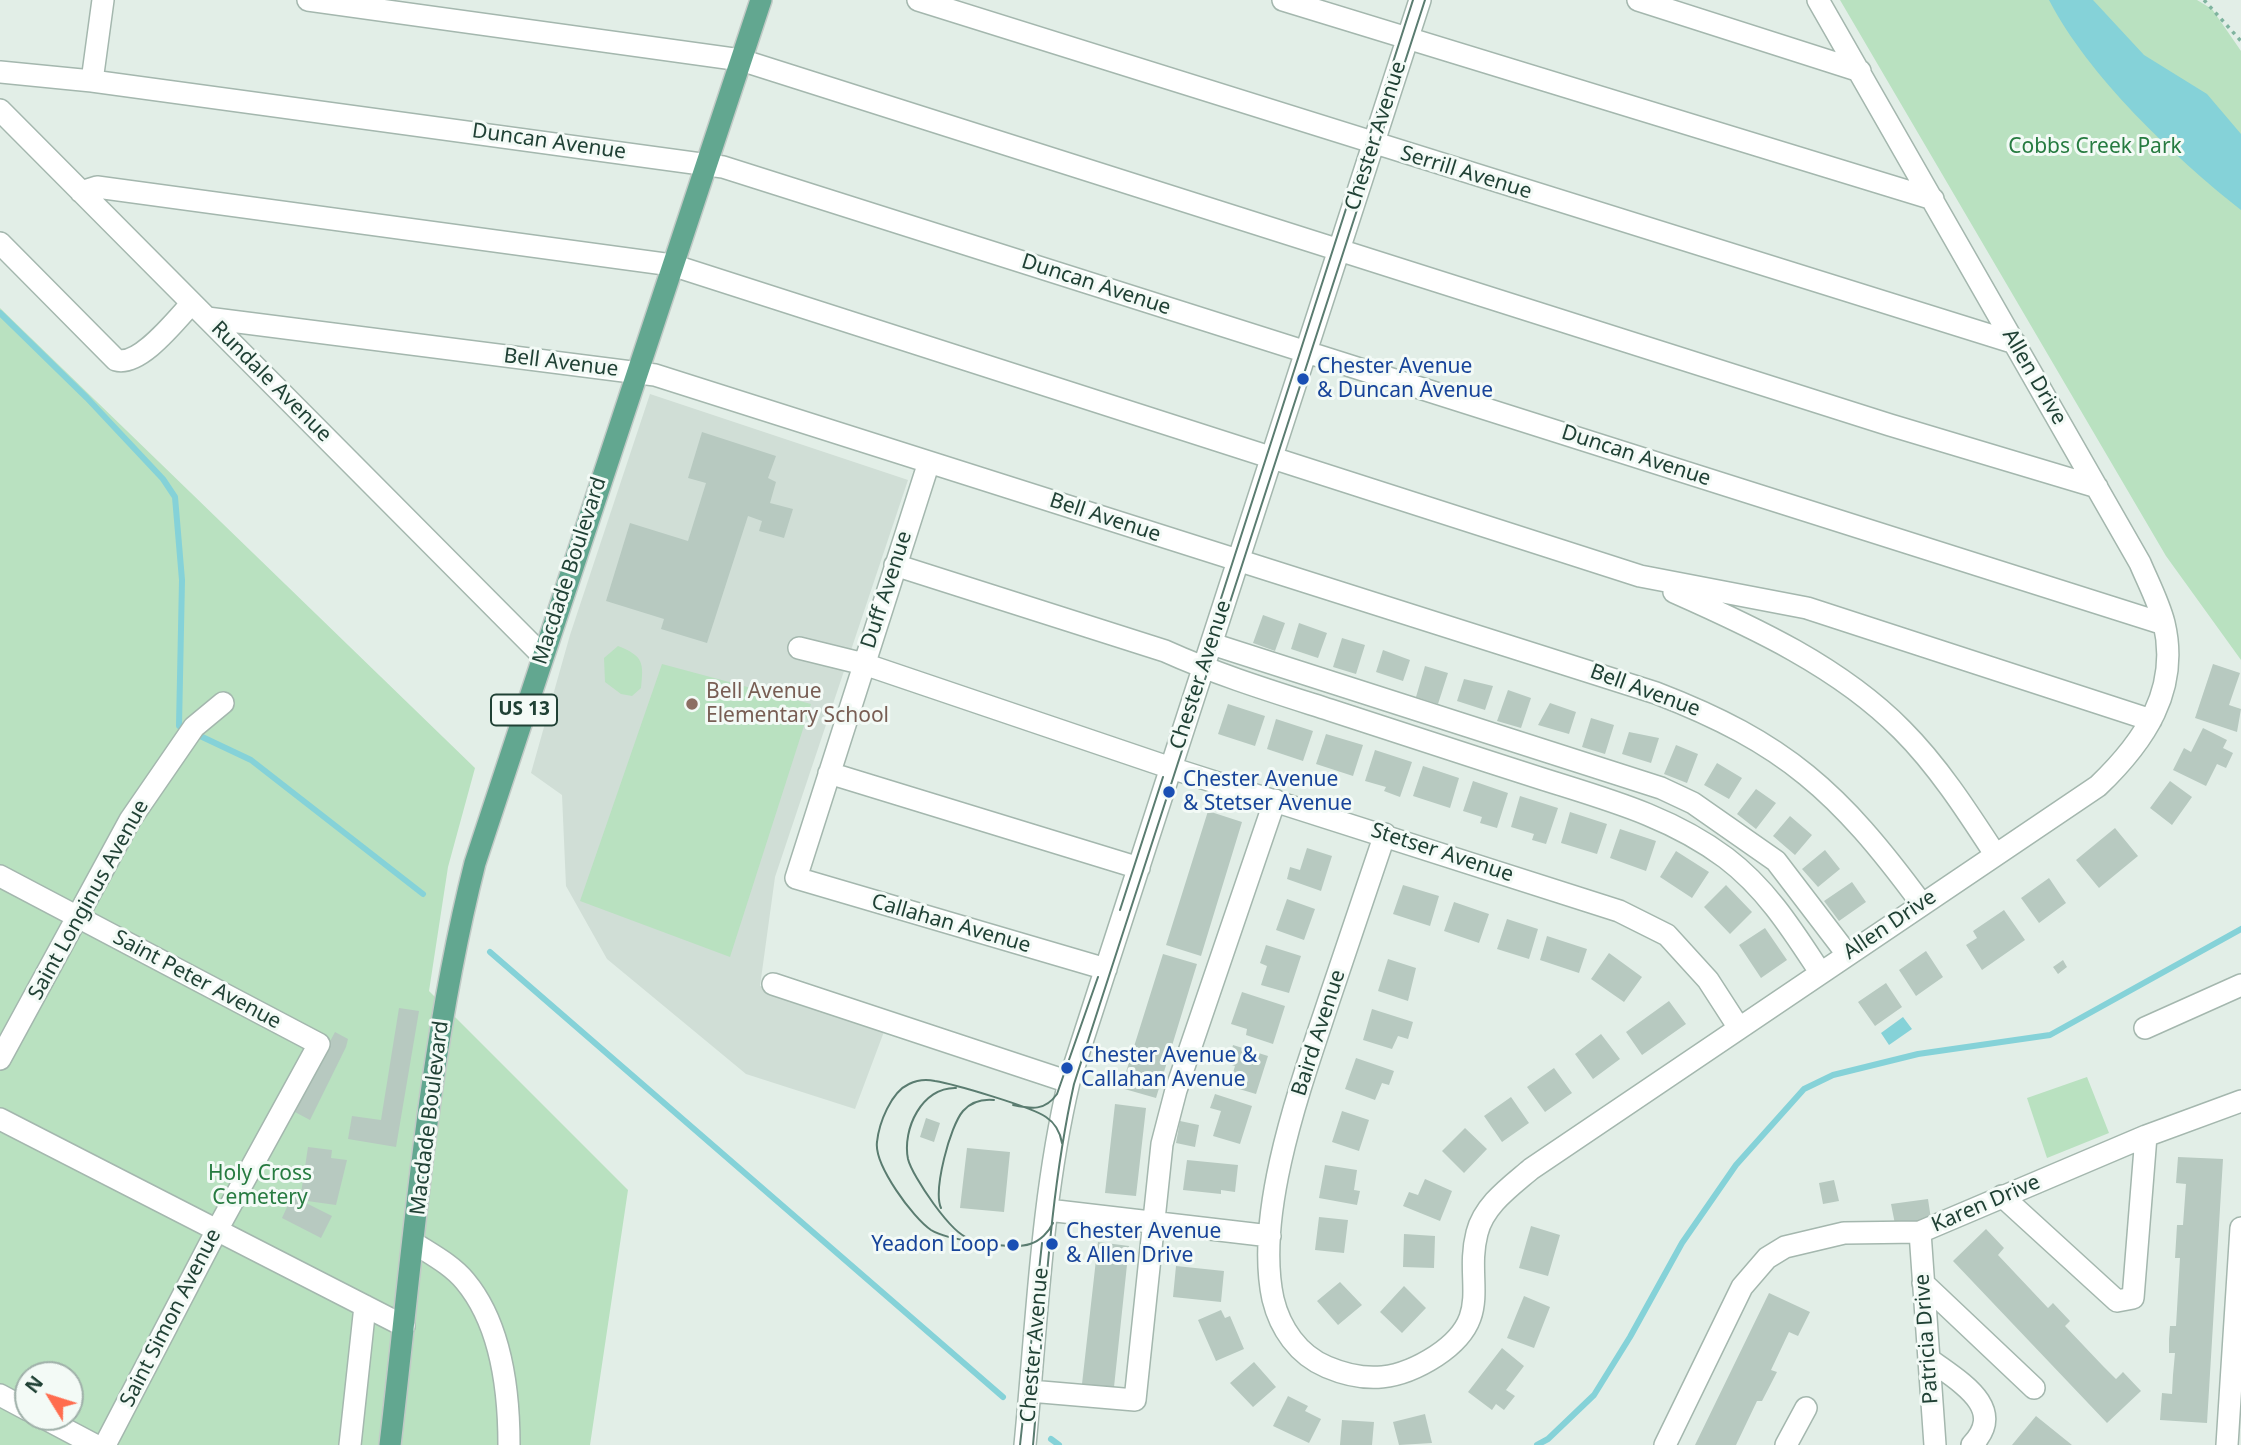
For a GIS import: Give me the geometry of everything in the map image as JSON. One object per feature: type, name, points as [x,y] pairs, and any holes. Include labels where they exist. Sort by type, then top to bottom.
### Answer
[{"type":"main road","name":"Macdade Boulevard","points":[[390,1445],[437,1052],[454,945],[487,821],[761,0]]},
{"type":"street","points":[[92,81],[103,0]]},
{"type":"street","points":[[308,0],[741,60],[1890,425],[2097,487]]},
{"type":"street","name":"Serrill Avenue","points":[[918,0],[2015,343]]},
{"type":"street","points":[[1283,0],[1933,199]]},
{"type":"street","name":"Chester Avenue","points":[[1026,1445],[1057,1129],[1069,1082],[1419,0]]},
{"type":"street","points":[[1638,0],[1860,71]]},
{"type":"street","name":"Allen Drive","points":[[1270,1236],[1272,1295],[1278,1317],[1302,1350],[1317,1363],[1366,1379],[1417,1367],[1454,1342],[1465,1326],[1476,1293],[1477,1232],[1486,1212],[1502,1193],[1531,1169],[1921,903],[2098,786],[2130,754],[2158,710],[2167,667],[2164,624],[2140,563],[1818,0]]},
{"type":"street","name":"Duncan Avenue","points":[[0,72],[92,81],[706,163],[2164,624]]},
{"type":"street","name":"Rundale Avenue","points":[[0,110],[542,655]]},
{"type":"street","points":[[82,192],[97,187],[673,265],[1640,576],[1807,608],[2151,720]]},
{"type":"street","points":[[0,243],[116,360],[123,362],[138,356],[200,311]]},
{"type":"street","name":"Bell Avenue","points":[[200,311],[654,375],[1656,693],[1734,726],[1792,761],[1843,806],[1880,847],[1921,903]]},
{"type":"street","name":"Duff Avenue","points":[[796,878],[929,462]]},
{"type":"street","points":[[895,565],[1164,651],[1204,669],[1620,802],[1673,823],[1728,860],[1753,881],[1783,915],[1820,972]]},
{"type":"street","points":[[1640,576],[1760,633],[1841,680],[1901,729],[1928,760],[1995,854]]},
{"type":"street","points":[[1212,644],[1611,771],[1693,803],[1776,861],[1847,954]]},
{"type":"street","name":"Stetser Avenue","points":[[799,648],[863,664],[1171,768],[1385,834],[1619,911],[1667,934],[1708,980],[1739,1028]]},
{"type":"street","name":"Saint Longinus Avenue","points":[[0,1059],[130,820],[189,735],[223,703]]},
{"type":"street","points":[[829,773],[1139,868]]},
{"type":"street","points":[[1031,1391],[1135,1400],[1162,1144],[1176,1090],[1275,800]]},
{"type":"street","name":"Baird Avenue","points":[[1270,1236],[1276,1189],[1298,1093],[1385,834]]},
{"type":"street","name":"Saint Peter Avenue","points":[[0,876],[319,1044]]},
{"type":"street","name":"Callahan Avenue","points":[[796,878],[1106,969]]},
{"type":"street","points":[[773,984],[1069,1082]]},
{"type":"street","points":[[2145,1028],[2241,985]]},
{"type":"street","name":"Saint Simon Avenue","points":[[105,1445],[216,1230],[319,1044]]},
{"type":"street","name":"Karen Drive","points":[[1665,1445],[1742,1287],[1767,1258],[1784,1247],[1844,1233],[1920,1233],[2146,1136],[2241,1101]]},
{"type":"street","points":[[0,1119],[404,1326]]},
{"type":"street","points":[[2002,1196],[2117,1301],[2133,1298],[2146,1136]]},
{"type":"street","points":[[1048,1210],[1270,1236]]},
{"type":"street","points":[[2227,1445],[2241,1228]]},
{"type":"street","name":"Patricia Drive","points":[[1920,1233],[1935,1445]]},
{"type":"street","points":[[414,1243],[456,1272],[481,1308],[502,1371],[509,1445]]},
{"type":"street","points":[[1923,1283],[2034,1388]]},
{"type":"street","points":[[350,1445],[365,1306]]},
{"type":"street","points":[[1929,1359],[1969,1389],[1984,1410],[1987,1419],[1984,1432],[1972,1445]]},
{"type":"street","points":[[1786,1445],[1806,1408]]},
{"type":"street","points":[[68,1431],[95,1445]]},
{"type":"path","points":[[2204,0],[2241,41]]},
{"type":"shaded area","name":"Bell Avenue Elementary School","points":[[650,394],[908,480],[775,877],[760,986],[885,1029],[855,1109],[746,1074],[607,959],[566,886],[562,795],[531,773],[570,635]]},
{"type":"green space","name":"Cobbs Creek Park","points":[[1840,0],[2197,0],[2212,9],[2241,51],[2241,660],[2166,556]]},
{"type":"green space","name":"Holy Cross Cemetery","points":[[0,308],[475,768],[448,867],[429,991],[628,1190],[590,1445],[0,1445]]},
{"type":"green space","points":[[618,646],[633,653],[642,666],[641,688],[632,696],[621,694],[605,682],[604,658]]},
{"type":"green space","points":[[662,664],[811,704],[730,957],[580,901]]},
{"type":"green space","points":[[2087,1077],[2109,1133],[2047,1158],[2027,1098]]},
{"type":"water","points":[[2049,0],[2093,0],[2144,55],[2207,94],[2241,134],[2241,210],[2134,114],[2086,58]]},
{"type":"water","points":[[1903,1017],[1912,1029],[1889,1045],[1881,1033]]},
{"type":"building","points":[[702,432],[776,456],[768,478],[776,482],[770,503],[793,509],[784,538],[759,531],[762,521],[748,516],[707,643],[661,629],[664,619],[606,601],[630,523],[688,541],[706,483],[688,478]]},
{"type":"building","points":[[1263,615],[1285,623],[1275,651],[1253,643]]},
{"type":"building","points":[[1299,623],[1327,633],[1318,658],[1291,649]]},
{"type":"building","points":[[1342,638],[1365,645],[1356,674],[1333,667]]},
{"type":"building","points":[[1383,650],[1410,660],[1403,681],[1376,672]]},
{"type":"building","points":[[2213,664],[2240,673],[2229,705],[2241,709],[2237,732],[2195,718]]},
{"type":"building","points":[[1425,666],[1448,673],[1438,704],[1416,697]]},
{"type":"building","points":[[1464,679],[1493,686],[1485,710],[1457,701]]},
{"type":"building","points":[[1508,690],[1531,698],[1521,728],[1497,721]]},
{"type":"building","points":[[1550,703],[1576,712],[1569,734],[1538,725]]},
{"type":"building","points":[[1228,704],[1265,716],[1255,746],[1218,734]]},
{"type":"building","points":[[1591,718],[1614,725],[1605,754],[1582,747]]},
{"type":"building","points":[[1276,719],[1313,731],[1303,761],[1267,749]]},
{"type":"building","points":[[2203,728],[2227,740],[2223,748],[2233,753],[2226,768],[2217,764],[2206,786],[2173,770],[2184,748],[2191,752]]},
{"type":"building","points":[[1629,732],[1659,738],[1651,763],[1622,754]]},
{"type":"building","points":[[1326,734],[1363,745],[1353,776],[1316,764]]},
{"type":"building","points":[[1676,745],[1698,754],[1687,783],[1664,774]]},
{"type":"building","points":[[1375,750],[1412,762],[1400,797],[1384,791],[1386,787],[1365,781]]},
{"type":"building","points":[[1717,763],[1742,778],[1729,799],[1704,785]]},
{"type":"building","points":[[1423,766],[1459,778],[1450,808],[1413,796]]},
{"type":"building","points":[[1473,781],[1508,793],[1497,828],[1480,823],[1482,817],[1463,811]]},
{"type":"building","points":[[2170,781],[2192,797],[2172,825],[2150,808]]},
{"type":"building","points":[[1756,789],[1776,803],[1756,829],[1737,814]]},
{"type":"building","points":[[1520,796],[1558,808],[1546,844],[1532,840],[1534,834],[1511,827]]},
{"type":"building","points":[[1208,811],[1242,822],[1201,956],[1166,945]]},
{"type":"building","points":[[1570,812],[1607,824],[1597,854],[1561,843]]},
{"type":"building","points":[[1790,816],[1812,835],[1795,855],[1773,836]]},
{"type":"building","points":[[2115,828],[2138,856],[2099,888],[2076,860]]},
{"type":"building","points":[[1620,829],[1656,841],[1646,871],[1610,858]]},
{"type":"building","points":[[1307,848],[1332,856],[1321,891],[1287,879],[1290,867],[1300,870]]},
{"type":"building","points":[[1825,850],[1840,869],[1818,887],[1802,869]]},
{"type":"building","points":[[1676,851],[1709,872],[1692,898],[1660,877]]},
{"type":"building","points":[[2049,878],[2066,903],[2039,923],[2021,898]]},
{"type":"building","points":[[1852,882],[1866,902],[1839,921],[1824,901]]},
{"type":"building","points":[[1403,885],[1439,896],[1430,926],[1393,914]]},
{"type":"building","points":[[1726,885],[1752,912],[1730,934],[1704,907]]},
{"type":"building","points":[[1287,899],[1315,909],[1304,940],[1276,930]]},
{"type":"building","points":[[1454,902],[1489,914],[1479,943],[1444,931]]},
{"type":"building","points":[[2004,910],[2025,940],[1982,970],[1966,945],[1977,938],[1973,931]]},
{"type":"building","points":[[1507,919],[1538,929],[1529,959],[1497,949]]},
{"type":"building","points":[[1765,928],[1787,960],[1761,978],[1739,945]]},
{"type":"building","points":[[1547,936],[1587,949],[1579,973],[1540,960]]},
{"type":"building","points":[[1266,945],[1301,956],[1289,993],[1261,985],[1267,966],[1260,963]]},
{"type":"building","points":[[1926,951],[1943,977],[1916,996],[1899,970]]},
{"type":"building","points":[[1609,953],[1642,977],[1624,1002],[1591,979]]},
{"type":"building","points":[[1163,954],[1197,964],[1156,1098],[1121,1088]]},
{"type":"building","points":[[1388,959],[1416,968],[1408,1001],[1378,991]]},
{"type":"building","points":[[2063,960],[2067,967],[2058,974],[2053,967]]},
{"type":"building","points":[[1886,983],[1902,1007],[1875,1026],[1858,1002]]},
{"type":"building","points":[[1242,992],[1285,1006],[1273,1044],[1246,1035],[1247,1029],[1231,1024]]},
{"type":"building","points":[[1669,1001],[1686,1024],[1642,1055],[1626,1032]]},
{"type":"building","points":[[399,1008],[419,1011],[396,1147],[348,1139],[352,1116],[381,1120]]},
{"type":"building","points":[[1372,1009],[1413,1022],[1408,1039],[1398,1036],[1392,1049],[1363,1040]]},
{"type":"building","points":[[335,1032],[348,1039],[346,1047],[310,1120],[293,1111]]},
{"type":"building","points":[[1601,1034],[1620,1059],[1593,1079],[1575,1054]]},
{"type":"building","points":[[1233,1045],[1268,1056],[1256,1094],[1229,1086],[1235,1066],[1228,1064]]},
{"type":"building","points":[[1356,1058],[1394,1071],[1389,1085],[1382,1083],[1375,1100],[1345,1089]]},
{"type":"building","points":[[1554,1068],[1572,1093],[1545,1112],[1527,1087]]},
{"type":"building","points":[[1215,1094],[1252,1106],[1240,1144],[1213,1136],[1221,1111],[1210,1108]]},
{"type":"building","points":[[1511,1097],[1529,1123],[1502,1142],[1484,1116]]},
{"type":"building","points":[[1115,1104],[1146,1108],[1136,1196],[1105,1193]]},
{"type":"building","points":[[1342,1111],[1369,1120],[1359,1151],[1332,1142]]},
{"type":"building","points":[[926,1118],[940,1123],[934,1142],[920,1137]]},
{"type":"building","points":[[1180,1121],[1199,1125],[1195,1147],[1176,1143]]},
{"type":"building","points":[[1465,1128],[1487,1149],[1464,1173],[1442,1151]]},
{"type":"building","points":[[308,1147],[332,1150],[331,1158],[347,1160],[336,1205],[300,1200]]},
{"type":"building","points":[[967,1148],[1010,1152],[1004,1212],[960,1208]]},
{"type":"building","points":[[2178,1157],[2223,1159],[2207,1423],[2160,1420],[2162,1393],[2172,1394],[2175,1353],[2169,1353],[2169,1339],[2170,1326],[2176,1326],[2180,1258],[2175,1258],[2177,1225],[2183,1225],[2186,1184],[2176,1183]]},
{"type":"building","points":[[1187,1160],[1238,1165],[1235,1192],[1221,1190],[1221,1194],[1183,1190]]},
{"type":"building","points":[[1325,1165],[1357,1170],[1354,1190],[1360,1191],[1357,1205],[1319,1198]]},
{"type":"building","points":[[1425,1179],[1452,1191],[1440,1221],[1403,1206],[1409,1192],[1418,1195]]},
{"type":"building","points":[[1834,1180],[1839,1201],[1823,1204],[1819,1183]]},
{"type":"building","points":[[292,1196],[332,1216],[321,1238],[282,1218]]},
{"type":"building","points":[[1928,1199],[1931,1219],[1895,1224],[1891,1204]]},
{"type":"building","points":[[1319,1217],[1348,1220],[1344,1253],[1315,1250]]},
{"type":"building","points":[[1531,1226],[1560,1235],[1548,1276],[1519,1268]]},
{"type":"building","points":[[1986,1229],[2004,1248],[1998,1255],[2048,1308],[2053,1303],[2070,1321],[2065,1326],[2102,1365],[2116,1379],[2123,1372],[2141,1391],[2107,1423],[1953,1261]]},
{"type":"building","points":[[1404,1234],[1435,1236],[1434,1268],[1403,1267]]},
{"type":"building","points":[[1098,1242],[1129,1246],[1114,1387],[1082,1384]]},
{"type":"building","points":[[1176,1266],[1224,1271],[1221,1302],[1173,1297]]},
{"type":"building","points":[[1340,1282],[1362,1305],[1338,1325],[1317,1301]]},
{"type":"building","points":[[1404,1286],[1426,1308],[1402,1333],[1380,1312]]},
{"type":"building","points":[[1769,1293],[1810,1312],[1798,1336],[1789,1332],[1771,1370],[1777,1372],[1762,1401],[1757,1401],[1736,1445],[1695,1445]]},
{"type":"building","points":[[1524,1296],[1550,1307],[1534,1348],[1507,1338]]},
{"type":"building","points":[[1221,1310],[1225,1318],[1230,1316],[1244,1349],[1216,1361],[1198,1320]]},
{"type":"building","points":[[1502,1348],[1524,1366],[1506,1390],[1515,1396],[1504,1410],[1496,1404],[1492,1410],[1468,1392]]},
{"type":"building","points":[[1254,1362],[1276,1387],[1253,1407],[1230,1383]]},
{"type":"building","points":[[1288,1396],[1308,1406],[1305,1411],[1321,1419],[1309,1443],[1273,1426]]},
{"type":"building","points":[[1425,1414],[1432,1443],[1399,1445],[1393,1422]]},
{"type":"building","points":[[2036,1416],[2072,1445],[2012,1445]]},
{"type":"building","points":[[1342,1420],[1374,1422],[1372,1445],[1340,1445]]},
{"type":"waterway","points":[[0,313],[87,398],[163,479],[175,497],[182,580],[179,726],[251,760],[423,894]]},
{"type":"waterway","points":[[1537,1445],[1548,1439],[1594,1395],[1682,1243],[1736,1165],[1804,1089],[1833,1075],[1918,1054],[2050,1035],[2241,929]]},
{"type":"waterway","points":[[490,952],[1003,1397]]},
{"type":"waterway","points":[[1051,1439],[1059,1445]]},
{"type":"tram line","points":[[1216,614],[1413,0]]},
{"type":"tram line","points":[[1033,1445],[1058,1173],[1074,1084],[1425,0]]},
{"type":"tram line","points":[[1120,910],[1163,777]]},
{"type":"tram line","points":[[1013,1105],[1043,1106],[1057,1094],[1098,977]]},
{"type":"tram line","points":[[1053,1223],[1041,1238],[1022,1246],[995,1245],[939,1234],[923,1224],[896,1190],[882,1164],[877,1142],[883,1117],[897,1094],[909,1084],[932,1080],[975,1091],[1038,1113],[1054,1125],[1062,1143]]},
{"type":"tram line","points":[[956,1088],[933,1094],[917,1112],[908,1135],[908,1159],[925,1191],[943,1216],[969,1238]]},
{"type":"tram line","points":[[941,1208],[941,1173],[958,1119],[973,1103],[994,1100]]},
{"type":"tram line","points":[[1020,1445],[1042,1243]]},
{"type":"place","name":"Chester Avenue & Duncan Avenue","points":[[1303,379]]},
{"type":"place","name":"Bell Avenue Elementary School","points":[[692,704]]},
{"type":"place","name":"Chester Avenue & Stetser Avenue","points":[[1169,792]]},
{"type":"place","name":"Chester Avenue & Callahan Avenue","points":[[1067,1068]]},
{"type":"place","name":"Chester Avenue & Allen Drive","points":[[1052,1244]]},
{"type":"place","name":"Yeadon Loop","points":[[1013,1245]]}]
